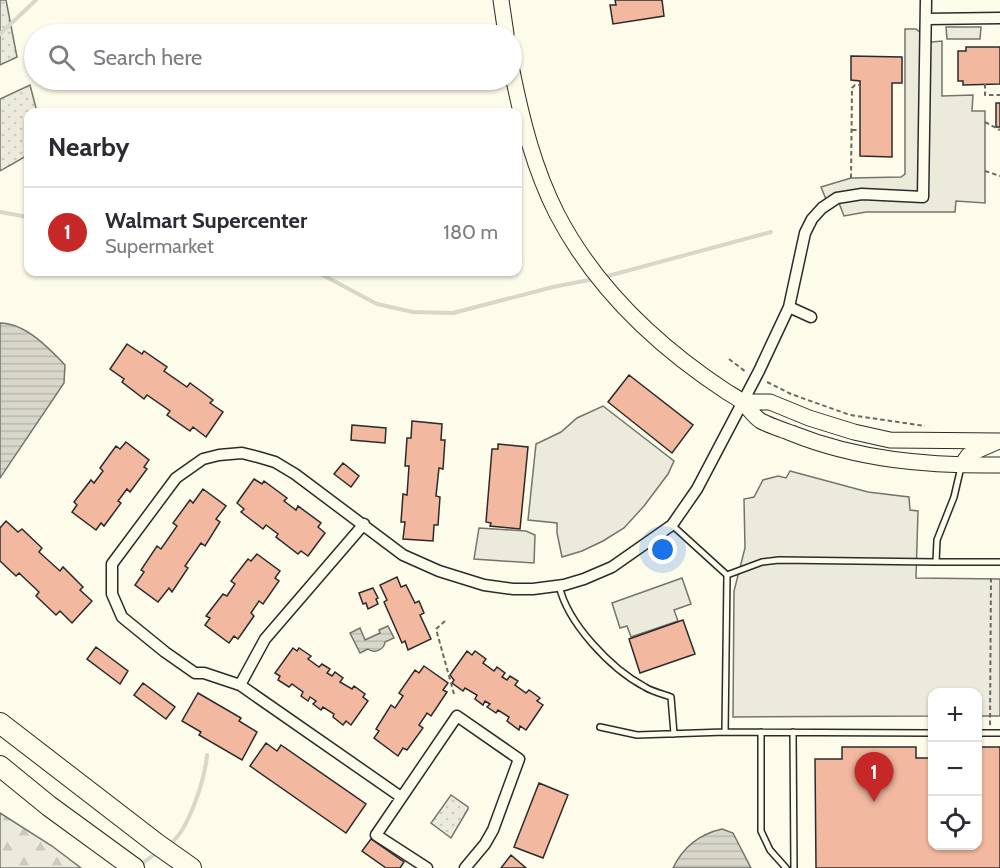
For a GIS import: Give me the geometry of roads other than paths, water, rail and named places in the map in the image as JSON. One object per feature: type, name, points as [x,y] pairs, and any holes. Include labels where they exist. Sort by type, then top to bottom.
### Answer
[{"type":"highway","points":[[0,723],[157,844],[192,868]]},
{"type":"highway","points":[[0,766],[49,806],[134,868]]},
{"type":"main road","points":[[501,0],[505,24]]},
{"type":"main road","points":[[516,90],[520,108]]},
{"type":"main road","points":[[522,120],[538,169],[556,212],[589,267],[620,303],[660,342],[697,372],[742,402],[759,420],[831,447],[897,461],[1000,465]]},
{"type":"main road","points":[[742,402],[770,402],[809,418],[890,440],[1000,441]]},
{"type":"street","points":[[401,797],[240,686],[204,673],[195,673],[165,652],[122,617],[112,594],[112,564],[176,478],[203,459],[242,453],[275,462],[364,524],[402,555],[439,571],[484,585],[533,589],[584,579],[612,567],[672,525],[697,489],[756,377],[789,307],[805,232],[812,219],[822,208],[837,198],[862,194],[923,197],[926,0]]},
{"type":"street","points":[[927,19],[1000,18]]},
{"type":"street","points":[[789,307],[811,317]]},
{"type":"street","points":[[961,465],[968,455],[1000,441]]},
{"type":"street","points":[[240,686],[265,639],[364,524]]},
{"type":"street","points":[[427,868],[376,835],[457,716],[519,759],[493,830],[485,844],[465,868]]},
{"type":"lane","points":[[936,562],[937,540],[954,497],[961,465]]},
{"type":"lane","points":[[672,525],[727,574],[725,732]]},
{"type":"lane","points":[[727,574],[762,562],[779,560],[1000,562]]},
{"type":"lane","points":[[559,585],[562,600],[582,633],[621,670],[645,687],[671,697],[674,734]]},
{"type":"lane","points":[[600,727],[637,735],[725,732],[928,734]]},
{"type":"lane","points":[[761,732],[761,831],[770,850],[786,868]]},
{"type":"lane","points":[[793,732],[794,868]]},
{"type":"lane","points":[[982,733],[1000,733]]},
{"type":"waterway","points":[[0,34],[36,0]]},
{"type":"waterway","points":[[0,212],[24,216]]},
{"type":"waterway","points":[[604,277],[771,232]]},
{"type":"waterway","points":[[324,276],[377,304],[413,312],[453,313],[553,287],[594,279]]},
{"type":"waterway","points":[[170,844],[190,816],[203,777],[207,755]]},
{"type":"waterway","points":[[140,865],[158,852]]},
{"type":"place","name":"Walmart Supercenter","points":[[874,802]]}]
